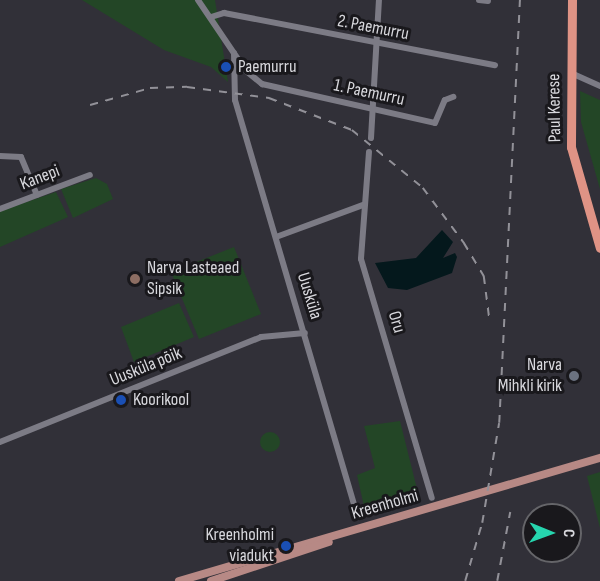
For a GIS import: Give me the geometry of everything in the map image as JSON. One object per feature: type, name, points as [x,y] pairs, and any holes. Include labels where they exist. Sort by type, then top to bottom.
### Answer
[{"type":"highway","name":"Paul Kerese","points":[[572,0],[571,147],[600,248]]},
{"type":"main road","name":"Kreenholmi","points":[[179,581],[400,519],[600,458]]},
{"type":"main road","name":"Kreenholmi","points":[[582,465],[600,462]]},
{"type":"main road","name":"Kreenholmi","points":[[211,581],[400,519]]},
{"type":"street","points":[[198,0],[234,53]]},
{"type":"street","points":[[371,138],[379,0]]},
{"type":"street","points":[[479,0],[488,1]]},
{"type":"street","name":"2. Paemurru","points":[[211,17],[224,13],[495,65]]},
{"type":"street","name":"1. Paemurru","points":[[234,53],[262,84],[435,123],[445,100],[453,97]]},
{"type":"street","name":"Uusküla","points":[[234,53],[237,87],[235,100],[357,514]]},
{"type":"street","points":[[571,73],[600,86]]},
{"type":"street","name":"Oru","points":[[369,152],[363,205],[361,259],[432,498]]},
{"type":"street","points":[[0,156],[21,157],[37,195]]},
{"type":"street","name":"Kanepi","points":[[0,209],[90,175]]},
{"type":"street","points":[[276,237],[363,205]]},
{"type":"street","name":"Uusküla põik","points":[[0,442],[261,337],[305,333]]},
{"type":"green space","points":[[82,0],[215,0],[228,82],[211,67],[164,50]]},
{"type":"green space","points":[[580,91],[600,100],[600,189],[581,122]]},
{"type":"green space","points":[[96,178],[107,184],[113,199],[73,218],[61,189]]},
{"type":"green space","points":[[56,192],[68,217],[0,247],[0,211]]},
{"type":"green space","points":[[234,247],[261,314],[199,339],[171,272]]},
{"type":"green space","points":[[179,303],[194,337],[134,362],[121,327]]},
{"type":"green space","points":[[400,421],[418,493],[365,511],[357,475],[375,468],[364,426]]},
{"type":"green space","points":[[270,432],[277,435],[280,442],[277,449],[270,452],[263,449],[260,442],[263,435]]},
{"type":"green space","points":[[600,472],[600,528],[587,476]]},
{"type":"shaded area","points":[[442,230],[453,242],[443,258],[455,253],[457,257],[452,273],[407,290],[388,288],[375,263],[416,258]]},
{"type":"railway","points":[[465,581],[482,523],[499,423],[520,0]]},
{"type":"railway","points":[[90,105],[150,88],[187,87],[269,98],[352,130],[423,188],[464,243],[484,276],[490,323]]},
{"type":"railway","points":[[497,581],[510,512]]},
{"type":"place","name":"Paemurru","points":[[226,67]]},
{"type":"place","name":"Narva Lasteaed Sipsik","points":[[135,279]]},
{"type":"place","name":"Narva Mihkli kirik","points":[[574,376]]},
{"type":"place","name":"Koorikool","points":[[121,400]]},
{"type":"place","name":"Kreenholmi viadukt","points":[[286,546]]}]
